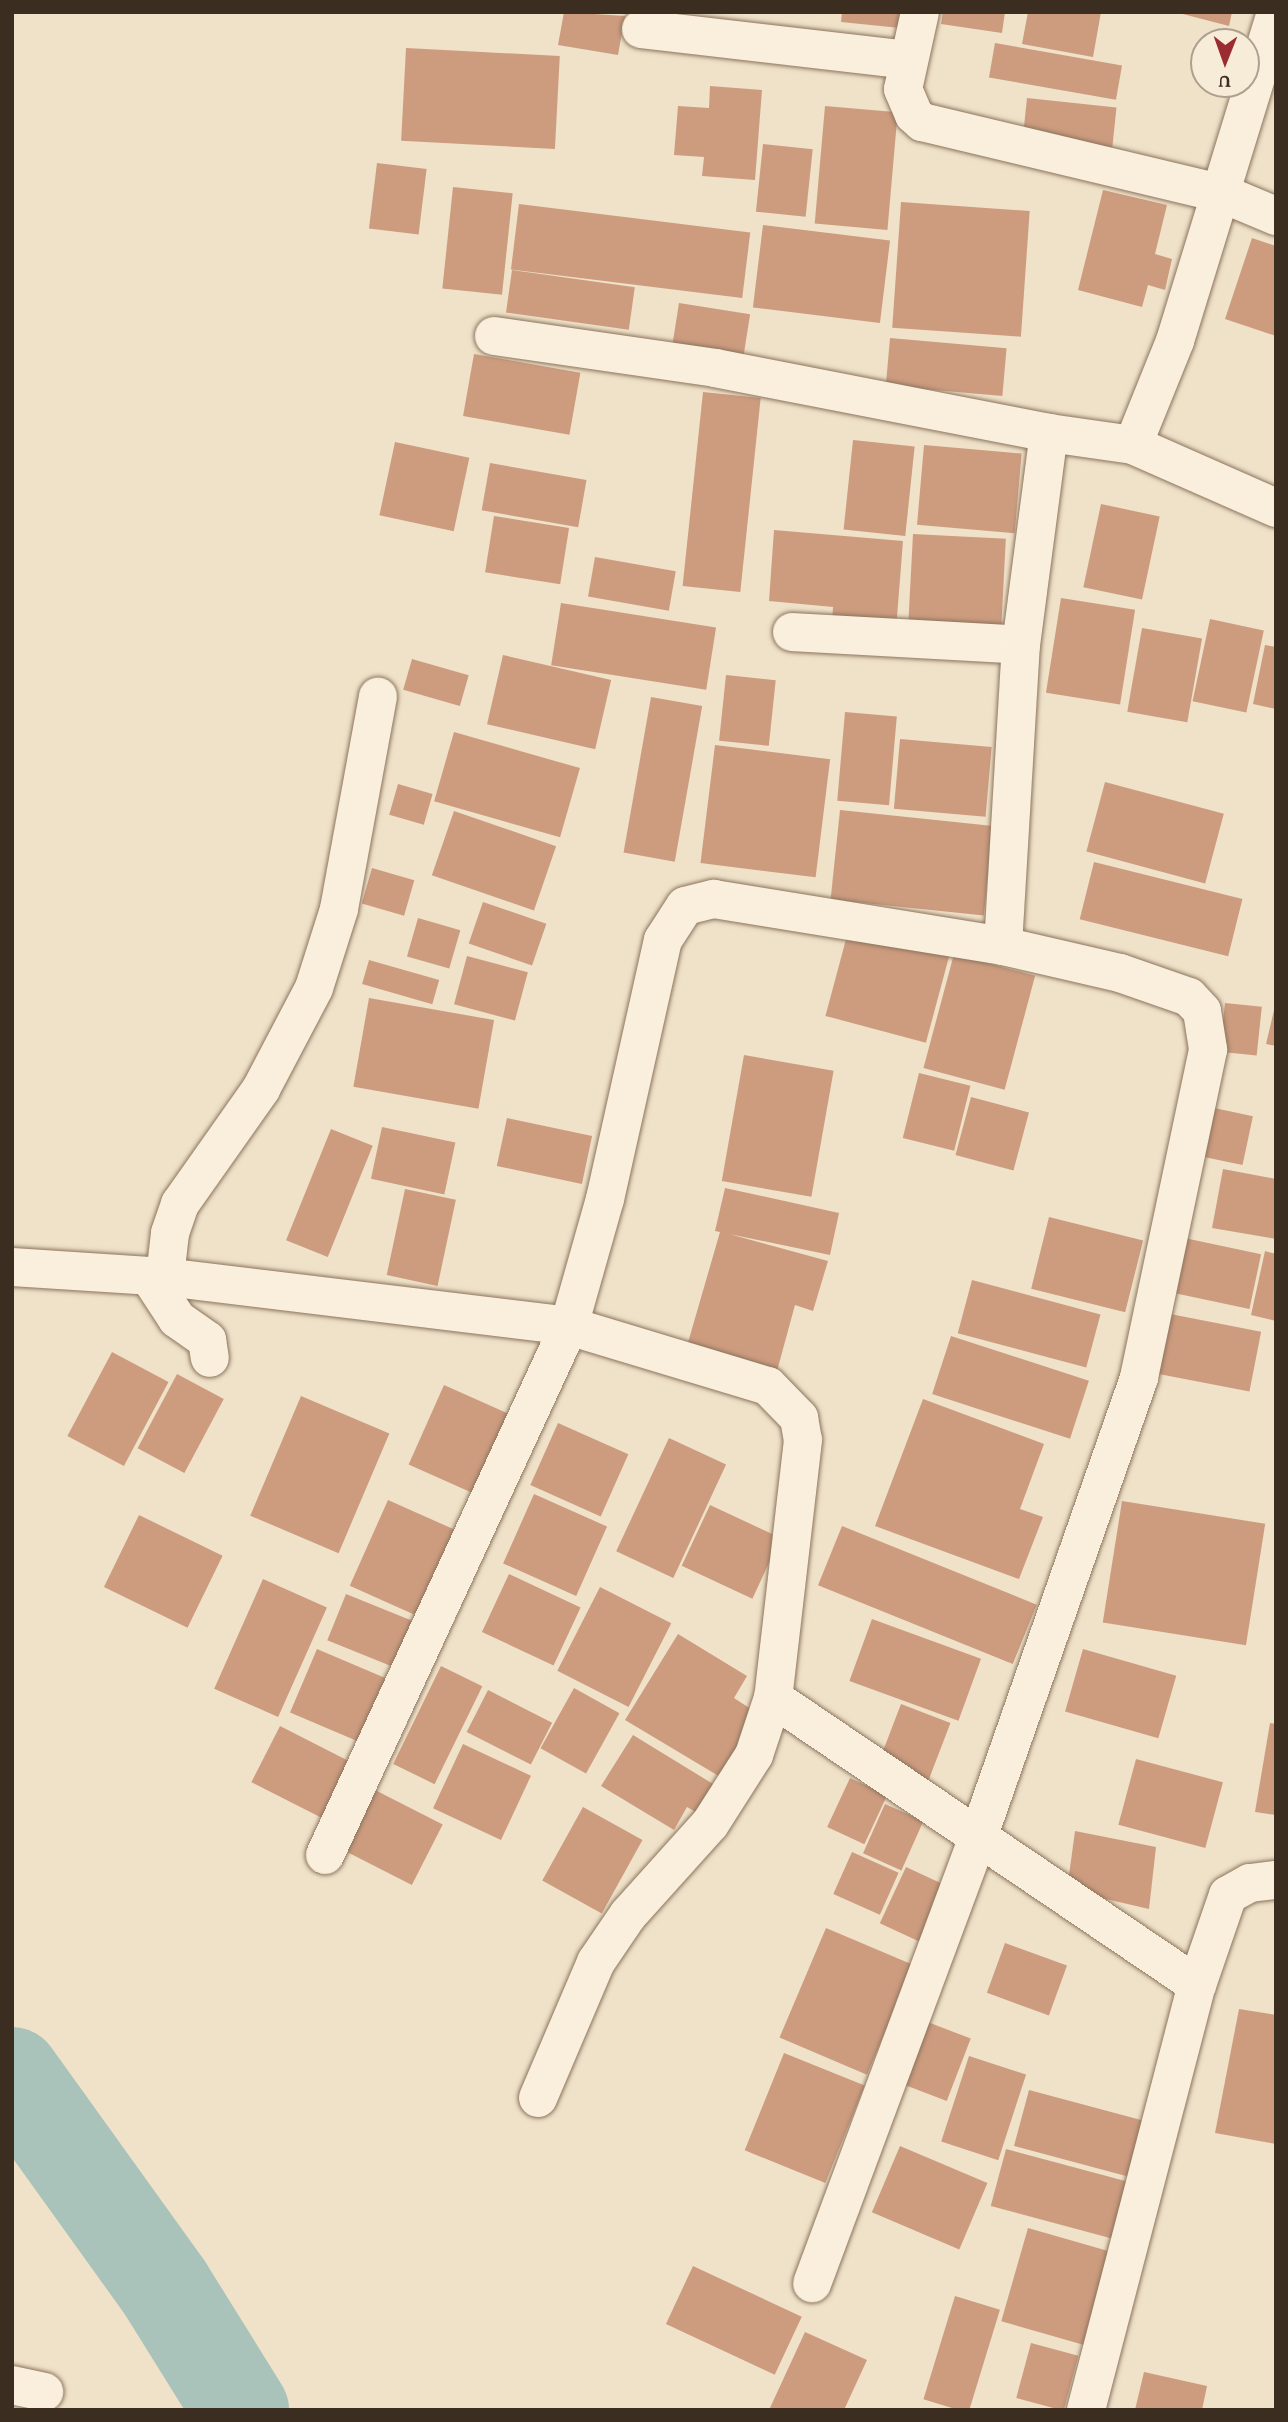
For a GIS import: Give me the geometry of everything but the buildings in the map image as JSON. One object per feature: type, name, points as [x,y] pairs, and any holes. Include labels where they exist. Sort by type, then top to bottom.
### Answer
[{"type":"street","points":[[920,12],[903,89],[914,116],[922,122],[1222,193],[1276,216]]},
{"type":"street","points":[[1133,445],[1175,341],[1276,12]]},
{"type":"street","points":[[641,29],[908,60]]},
{"type":"street","points":[[494,336],[715,368],[1049,433],[1133,445],[1276,508]]},
{"type":"street","points":[[1003,946],[1021,645],[1049,433]]},
{"type":"street","points":[[792,632],[1021,645]]},
{"type":"street","points":[[210,1357],[207,1340],[177,1319],[157,1277],[180,1204],[261,1089],[314,988],[339,909],[378,697]]},
{"type":"street","points":[[324,1855],[569,1326],[605,1199],[663,940],[685,906],[714,899],[1003,946],[1120,973],[1189,997],[1202,1011],[1209,1036],[1139,1378],[978,1840],[812,2283]]},
{"type":"street","points":[[12,1268],[157,1277],[569,1326],[768,1386],[799,1418],[803,1440],[800,1489],[773,1698],[754,1755],[710,1824],[628,1915],[596,1962],[538,2098]]},
{"type":"street","points":[[773,1698],[978,1840],[1197,1986]]},
{"type":"street","points":[[1086,2410],[1197,1986],[1228,1895],[1250,1883],[1276,1880]]},
{"type":"waterway","points":[[12,2075],[165,2288],[241,2410]]}]
